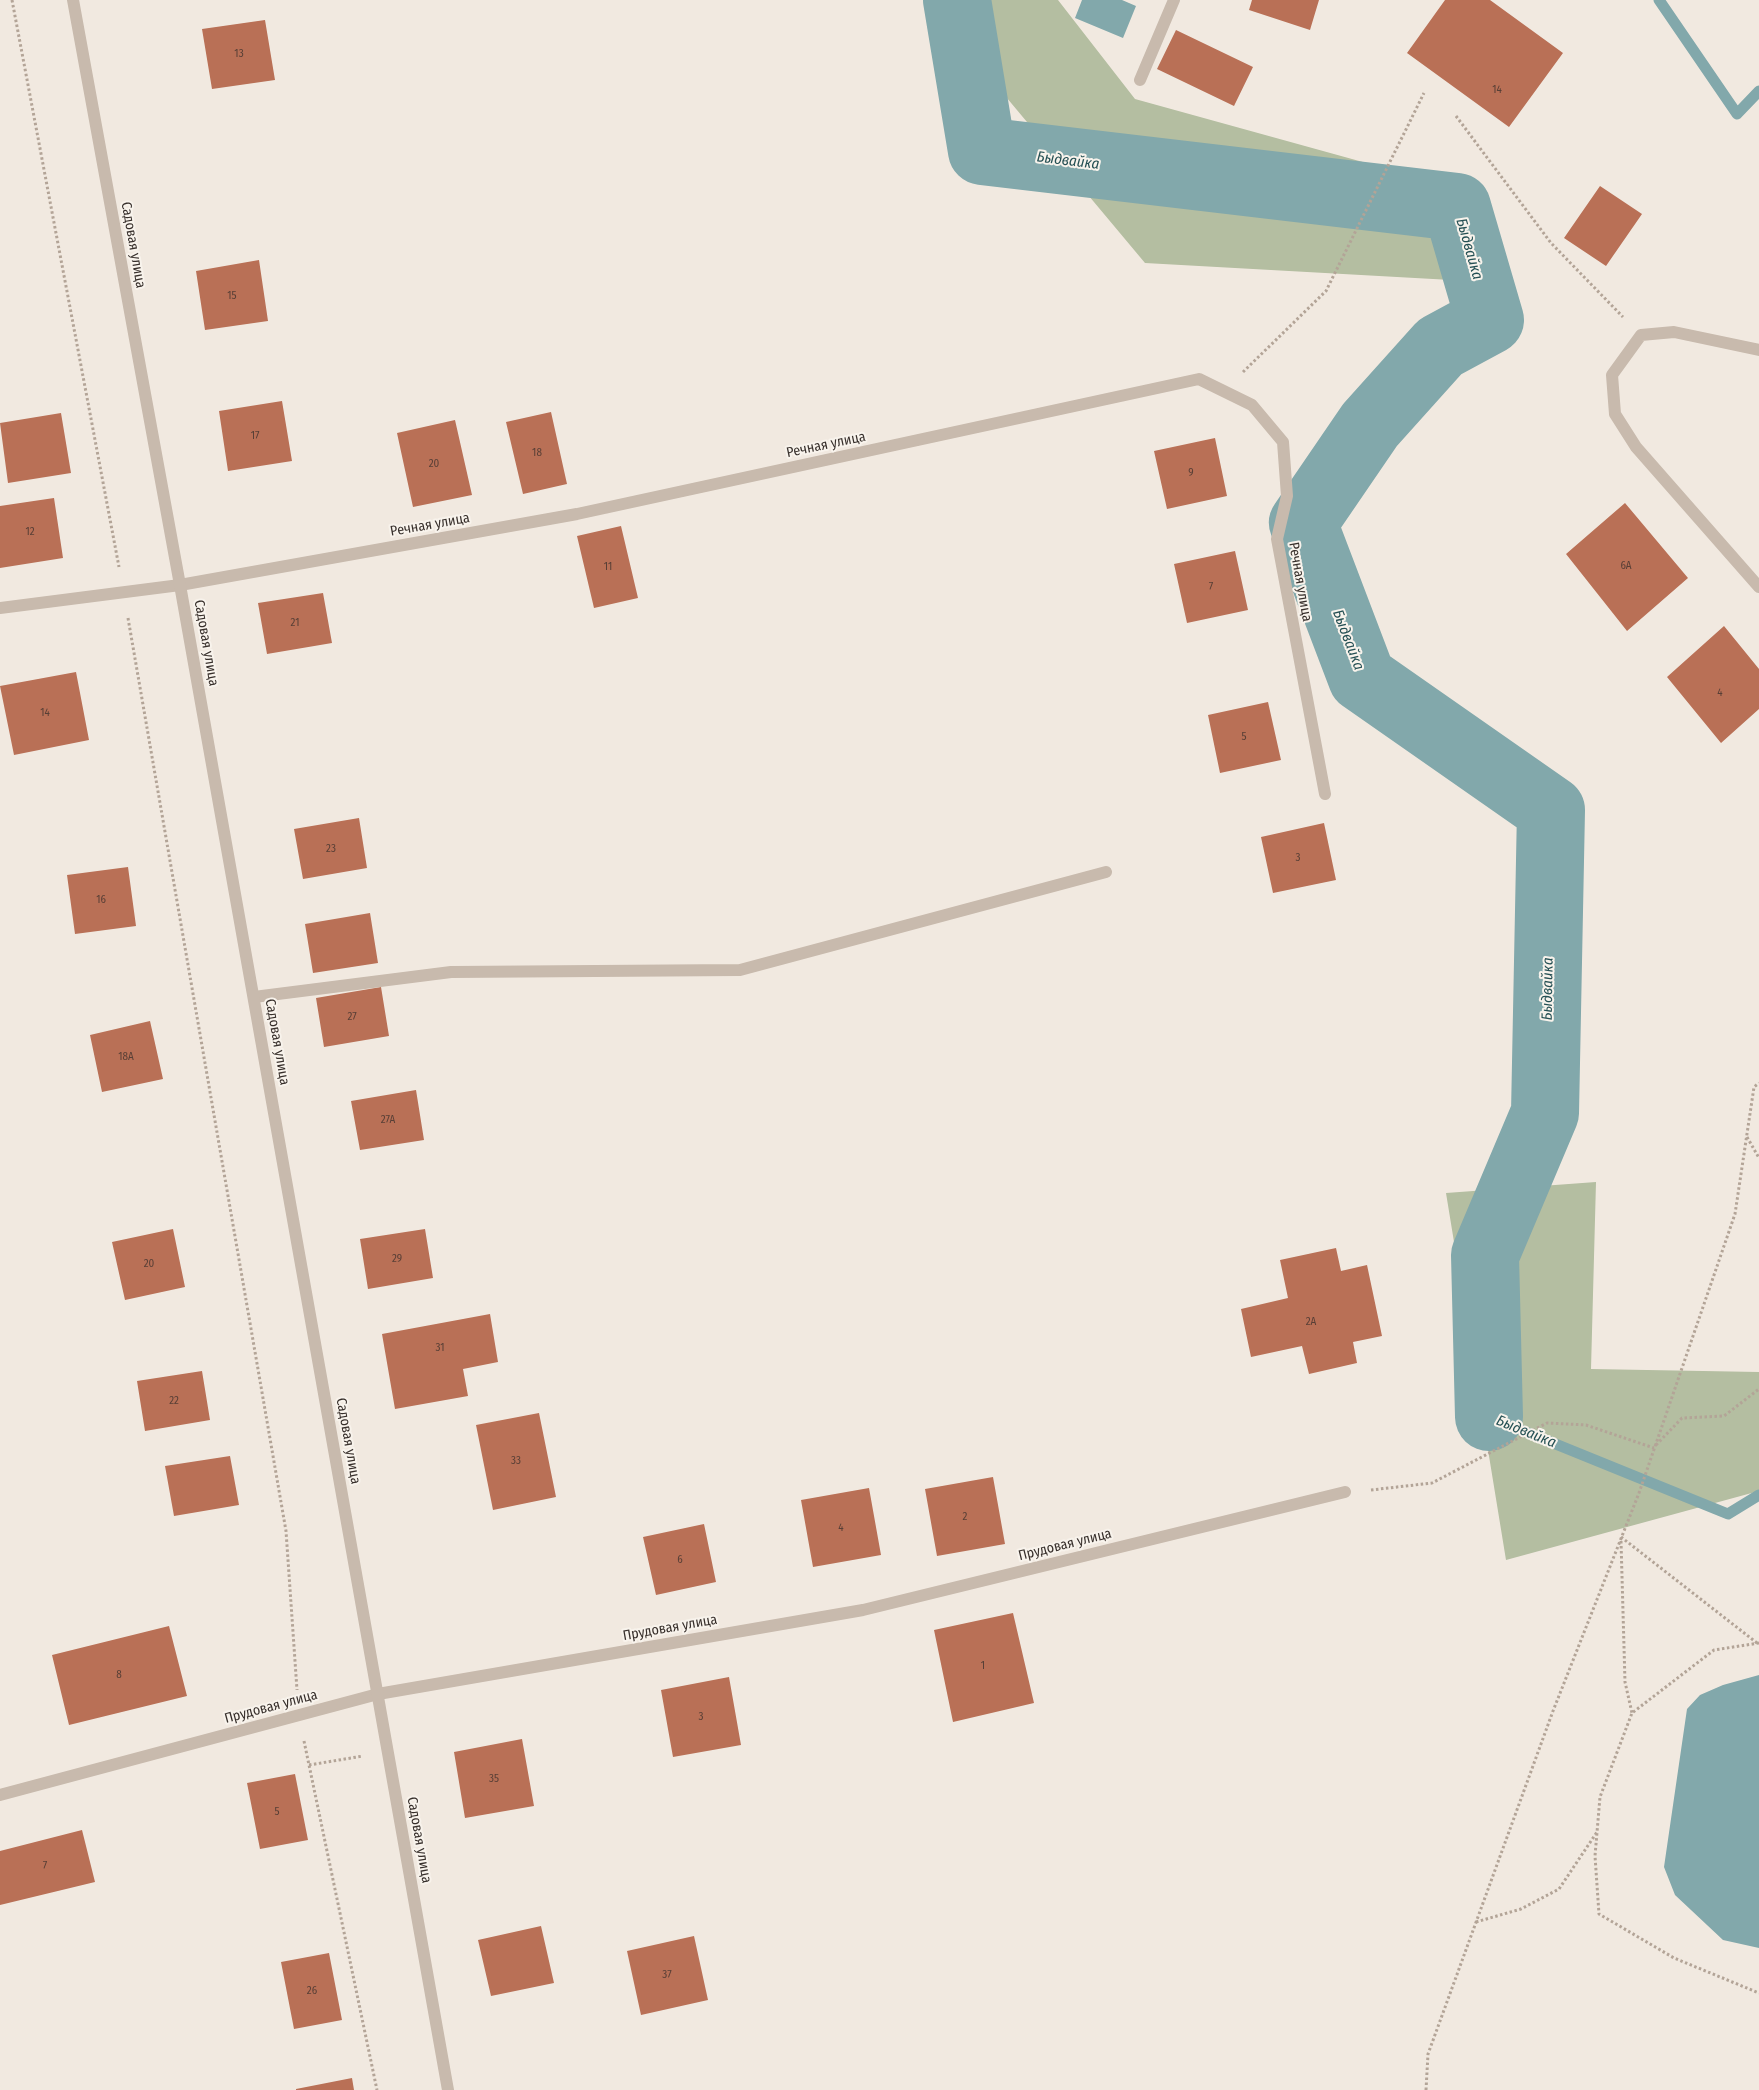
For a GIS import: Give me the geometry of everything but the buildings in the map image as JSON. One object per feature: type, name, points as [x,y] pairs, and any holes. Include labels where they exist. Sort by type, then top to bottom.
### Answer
[{"type":"street","name":"Садовая улица","points":[[73,0],[254,997],[448,2090]]},
{"type":"street","points":[[1140,80],[1174,0]]},
{"type":"street","points":[[1759,350],[1674,332],[1641,335],[1612,375],[1615,414],[1636,447],[1759,587]]},
{"type":"street","name":"Речная улица","points":[[0,608],[180,585],[577,514],[1199,379],[1252,405],[1283,442],[1287,496],[1276,540],[1325,794]]},
{"type":"street","points":[[254,997],[451,972],[740,970],[1106,872]]},
{"type":"street","name":"Прудовая улица","points":[[0,1795],[378,1694],[863,1610],[1345,1492]]},
{"type":"path","points":[[12,0],[124,592],[179,921],[286,1532],[298,1715],[377,2090]]},
{"type":"path","points":[[1224,391],[1326,291],[1424,93]]},
{"type":"path","points":[[1456,116],[1551,243],[1641,335]]},
{"type":"path","points":[[1426,2090],[1428,2054],[1552,1712],[1639,1493],[1735,1214],[1754,1087],[1759,1083]]},
{"type":"path","points":[[1746,1136],[1759,1158]]},
{"type":"path","points":[[1654,1448],[1682,1418],[1724,1416],[1759,1389]]},
{"type":"path","points":[[1345,1492],[1432,1483],[1547,1424],[1586,1425],[1654,1448]]},
{"type":"path","points":[[1621,1538],[1758,1643]]},
{"type":"path","points":[[1621,1538],[1625,1682],[1632,1713]]},
{"type":"path","points":[[1758,1643],[1714,1650],[1632,1713],[1600,1797],[1595,1856],[1599,1914],[1674,1958],[1759,1993]]},
{"type":"path","points":[[1476,1922],[1521,1909],[1559,1888],[1597,1831]]},
{"type":"green space","points":[[927,0],[1058,0],[1135,99],[1446,185],[1487,282],[1145,263]]},
{"type":"green space","points":[[1596,1182],[1591,1369],[1759,1372],[1759,1491],[1506,1560],[1446,1193]]},
{"type":"water","points":[[936,0],[977,0],[967,12],[938,13]]},
{"type":"water","points":[[1082,0],[1122,0],[1136,6],[1123,38],[1075,18]]},
{"type":"water","points":[[1759,1675],[1759,1948],[1723,1940],[1675,1895],[1664,1867],[1687,1709],[1700,1695],[1723,1685]]},
{"type":"waterway","name":"Быдвайка","points":[[957,0],[982,151],[1457,207],[1490,320],[1440,347],[1370,425],[1303,523],[1362,678],[1551,810],[1545,1113],[1485,1255],[1489,1417]]},
{"type":"waterway","points":[[1659,0],[1737,114],[1759,91]]},
{"type":"waterway","name":"Быдвайка","points":[[1489,1417],[1728,1514],[1759,1495]]}]
